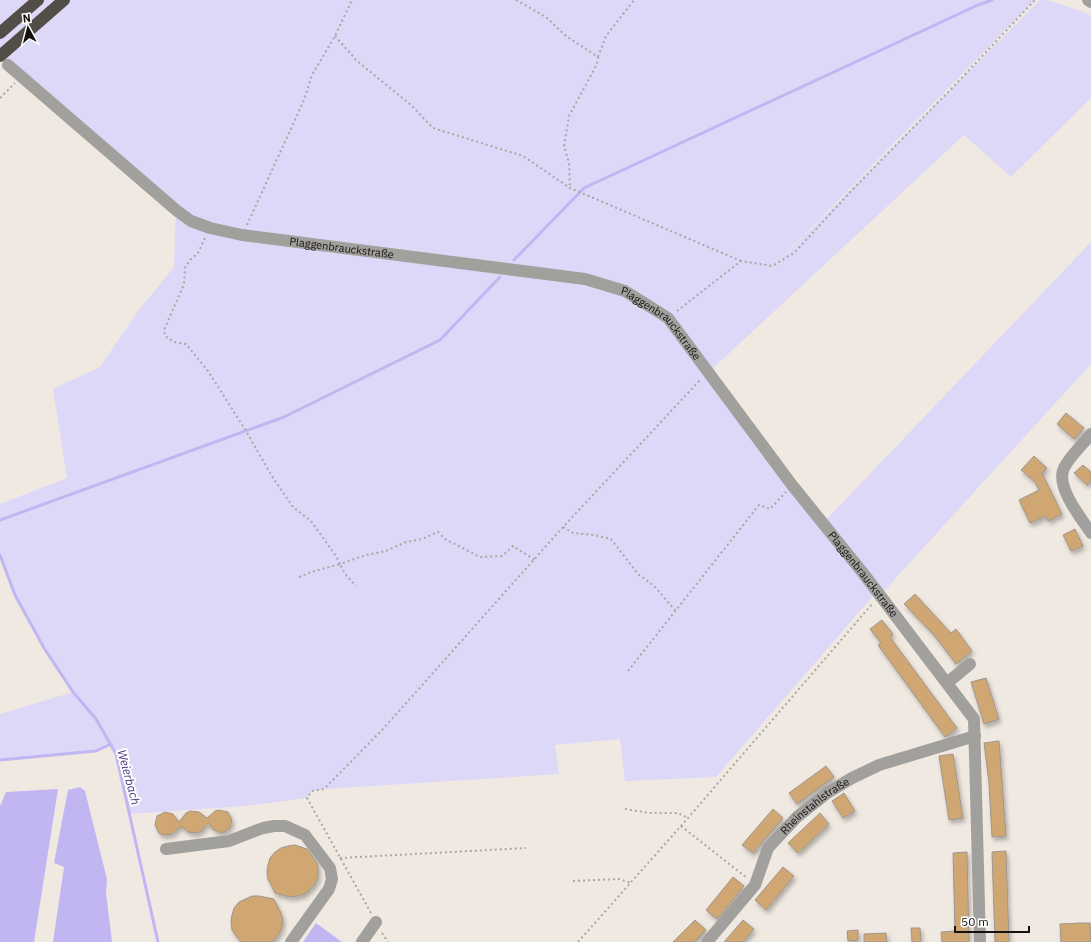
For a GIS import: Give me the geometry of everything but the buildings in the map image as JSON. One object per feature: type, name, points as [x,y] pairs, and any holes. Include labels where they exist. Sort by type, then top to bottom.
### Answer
[{"type":"highway","points":[[0,33],[38,0]]},
{"type":"highway","points":[[4,61],[64,0]]},
{"type":"street","name":"Plaggenbrauckstraße","points":[[4,61],[21,78],[176,210],[191,221],[210,228],[242,235],[585,279],[625,290],[668,318],[792,485],[880,595],[974,719],[980,942]]},
{"type":"street","points":[[1091,434],[1064,466],[1061,477],[1062,485],[1066,493],[1091,533]]},
{"type":"street","points":[[947,683],[970,664]]},
{"type":"street","name":"Rheinstahlstraße","points":[[706,942],[755,885],[768,848],[797,817],[827,793],[852,778],[879,765],[975,736]]},
{"type":"street","points":[[166,849],[229,841],[263,828],[274,826],[285,826],[305,835],[330,868],[332,879],[329,889],[291,942]]},
{"type":"street","points":[[362,942],[376,922]]},
{"type":"path","points":[[242,235],[304,100],[312,75],[335,36],[352,0]]},
{"type":"path","points":[[516,0],[546,17],[566,36],[598,57]]},
{"type":"path","points":[[570,188],[569,163],[564,146],[569,116],[598,64],[598,57],[606,36],[634,0]]},
{"type":"path","points":[[335,36],[357,61],[411,106],[433,128],[522,156],[570,188],[741,261],[772,266],[794,253],[856,186],[1035,0]]},
{"type":"path","points":[[0,98],[21,78]]},
{"type":"path","points":[[210,228],[198,253],[190,260],[185,268],[184,284],[164,330],[165,336],[174,342],[186,344],[208,371],[277,484],[293,507],[311,521],[336,556],[345,574],[356,586]]},
{"type":"path","points":[[668,318],[741,261]]},
{"type":"path","points":[[388,942],[307,798],[312,791],[324,789],[383,728],[563,527],[707,372]]},
{"type":"path","points":[[628,671],[759,505],[770,509],[792,485]]},
{"type":"path","points":[[563,527],[573,533],[594,534],[611,538],[638,574],[654,586],[676,610]]},
{"type":"path","points":[[299,577],[366,555],[386,551],[406,542],[422,539],[438,532],[445,539],[480,558],[502,556],[513,546],[535,560]]},
{"type":"path","points":[[578,942],[688,818],[880,595]]},
{"type":"path","points":[[625,809],[649,813],[678,813],[688,818]]},
{"type":"path","points":[[681,826],[755,885]]},
{"type":"path","points":[[340,858],[526,848]]},
{"type":"path","points":[[572,881],[619,879],[631,883]]},
{"type":"shaded area","points":[[0,0],[1035,0],[741,299],[1040,0],[1055,2],[1091,16],[1091,98],[1011,177],[964,135],[710,371],[825,521],[1091,242],[1091,364],[884,591],[881,588],[873,596],[716,777],[625,781],[620,739],[555,745],[559,774],[324,789],[312,791],[307,798],[246,806],[129,814],[116,754],[111,745],[96,751],[0,760],[0,714],[73,692],[44,648],[15,595],[0,555],[0,504],[67,478],[53,389],[100,367],[138,311],[174,267],[176,210],[0,58]]},
{"type":"shaded area","points":[[80,787],[85,791],[107,879],[106,893],[112,942],[53,942],[64,867],[54,863],[68,790]]},
{"type":"shaded area","points":[[58,789],[34,942],[0,942],[0,806],[6,792]]},
{"type":"shaded area","points":[[316,923],[342,942],[303,942]]},
{"type":"waterway","points":[[514,260],[584,188],[978,5],[992,0]]},
{"type":"waterway","points":[[0,520],[284,417],[440,340],[500,277]]},
{"type":"waterway","name":"Weierbach","points":[[0,555],[15,595],[44,648],[73,692],[96,719],[116,754],[158,942]]},
{"type":"waterway","points":[[0,760],[96,751],[111,744]]}]
